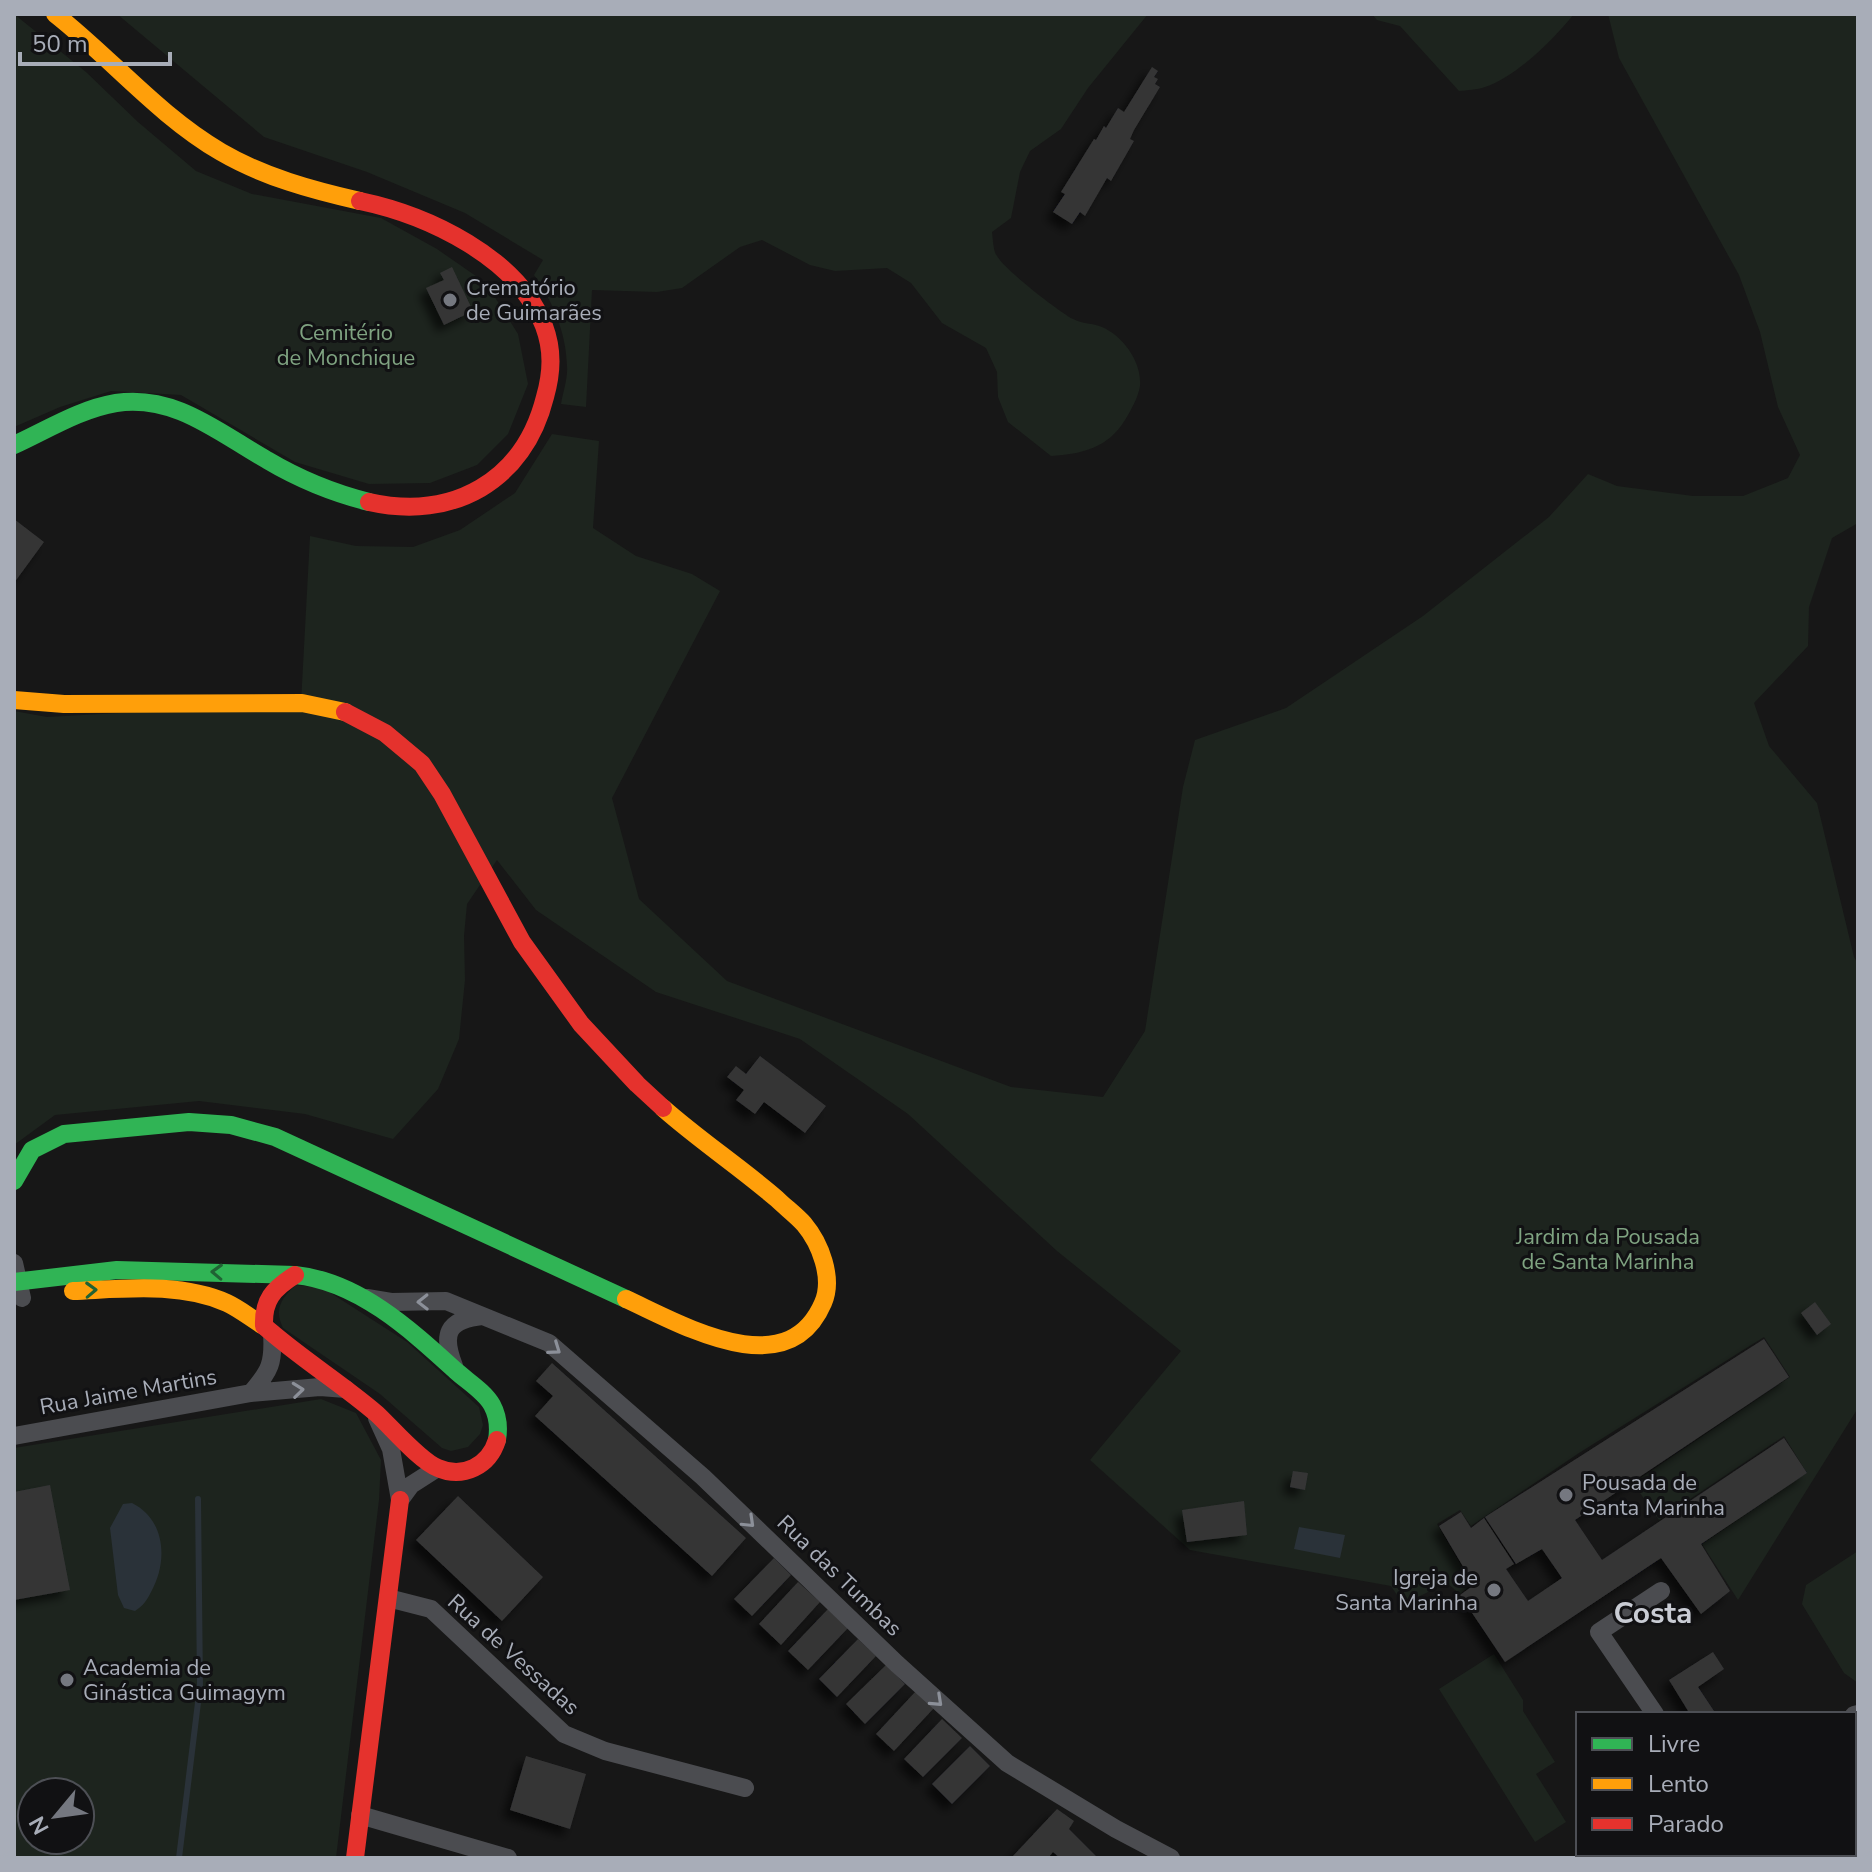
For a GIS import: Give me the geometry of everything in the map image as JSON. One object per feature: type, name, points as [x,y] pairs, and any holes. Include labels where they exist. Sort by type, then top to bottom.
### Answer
[{"type":"street","points":[[14,445],[71,418],[110,405],[146,402],[187,412],[315,486],[350,498],[396,507],[434,505],[471,494],[513,464],[540,424],[553,368],[541,316],[513,276],[463,241],[402,211],[288,181],[246,166],[200,141],[55,14]]},
{"type":"street","points":[[14,700],[64,704],[302,703],[347,712],[385,733],[422,764],[442,794],[522,942],[581,1024],[647,1093],[803,1223],[819,1247],[826,1277],[825,1299],[816,1317],[794,1338],[761,1346],[730,1343],[687,1327],[275,1137],[231,1125],[189,1122],[64,1134],[32,1150],[14,1181]]},
{"type":"street","points":[[117,1270],[320,1278],[358,1297],[397,1323],[490,1401],[498,1414],[500,1427],[493,1453],[480,1467],[460,1474],[436,1469],[374,1410],[268,1329],[222,1301],[184,1292],[137,1288],[64,1291],[16,1285],[117,1270]]},
{"type":"street","points":[[251,1393],[268,1372],[273,1354],[263,1310],[268,1295],[295,1275]]},
{"type":"street","name":"Rua das Tumbas","points":[[358,1297],[391,1302],[446,1301],[549,1343],[703,1477],[897,1664],[1007,1763],[1116,1829],[1171,1858]]},
{"type":"street","points":[[455,1369],[446,1345],[451,1329],[462,1318],[485,1316]]},
{"type":"street","name":"Rua Jaime Martins","points":[[14,1436],[251,1393],[320,1387],[346,1389]]},
{"type":"street","points":[[355,1858],[400,1500],[391,1449],[374,1410]]},
{"type":"street","points":[[400,1500],[411,1485],[436,1469]]},
{"type":"street","points":[[1654,1712],[1599,1632],[1661,1591]]},
{"type":"street","name":"Rua de Vessadas","points":[[388,1598],[431,1609],[564,1734],[605,1751],[745,1788]]},
{"type":"street","points":[[360,1815],[508,1858]]},
{"type":"green space","name":"Cemitério de Monchique","points":[[14,14],[86,72],[196,171],[252,194],[381,218],[437,249],[486,283],[518,334],[528,384],[508,434],[477,465],[430,483],[369,484],[295,462],[181,395],[111,391],[60,407],[14,427]]},
{"type":"green space","points":[[117,14],[1148,14],[1088,88],[1061,129],[1030,151],[1020,172],[1011,218],[992,232],[996,254],[1020,280],[1066,315],[1076,321],[1102,327],[1124,343],[1138,368],[1138,395],[1130,412],[1111,437],[1084,451],[1051,456],[1008,422],[998,397],[997,372],[986,348],[942,323],[911,283],[887,268],[835,271],[810,265],[762,240],[740,247],[682,288],[657,292],[592,290],[586,407],[561,404],[567,375],[566,353],[557,318],[534,275],[543,260],[465,213],[367,172],[264,137]]},
{"type":"green space","points":[[1372,14],[1574,14],[1556,35],[1509,75],[1482,88],[1459,91],[1400,26],[1377,20]]},
{"type":"green space","name":"Jardim da Pousada de Santa Marinha","points":[[1608,14],[1858,14],[1858,523],[1832,538],[1809,607],[1808,646],[1754,703],[1769,746],[1817,803],[1858,964],[1858,1408],[1738,1600],[1702,1544],[1807,1473],[1784,1436],[1659,1520],[1633,1483],[1790,1377],[1764,1337],[1579,1453],[1471,1526],[1460,1510],[1437,1524],[1472,1584],[1460,1594],[1447,1583],[1403,1604],[1391,1586],[1190,1550],[1090,1460],[1181,1351],[1057,1251],[908,1114],[800,1039],[656,992],[536,910],[497,860],[467,904],[465,980],[459,1039],[438,1089],[393,1139],[305,1114],[199,1101],[55,1115],[14,1145],[14,711],[47,717],[301,703],[310,536],[356,546],[413,547],[460,530],[515,493],[552,434],[599,441],[593,528],[636,556],[692,574],[720,591],[612,798],[639,899],[727,981],[1011,1087],[1103,1097],[1145,1031],[1183,787],[1195,740],[1286,708],[1423,616],[1549,517],[1588,474],[1617,486],[1693,496],[1743,496],[1788,478],[1800,455],[1778,407],[1760,332],[1739,275],[1619,58]]},
{"type":"green space","points":[[296,1285],[323,1288],[407,1342],[479,1407],[483,1425],[480,1434],[468,1447],[451,1451],[442,1448],[380,1394],[283,1328],[280,1304]]},
{"type":"green space","points":[[321,1399],[356,1413],[381,1460],[379,1500],[336,1858],[14,1858],[14,1448]]},
{"type":"green space","points":[[1858,1551],[1858,1683],[1844,1673],[1802,1604],[1806,1585]]},
{"type":"green space","points":[[1494,1654],[1523,1700],[1523,1711],[1555,1762],[1536,1774],[1566,1822],[1535,1842],[1439,1689]]},
{"type":"shaded area","points":[[132,1503],[152,1520],[161,1543],[156,1580],[144,1603],[135,1611],[124,1608],[118,1595],[110,1528],[123,1504]]},
{"type":"shaded area","points":[[1299,1527],[1345,1535],[1340,1558],[1294,1549]]},
{"type":"building","points":[[1152,67],[1158,71],[1154,77],[1158,79],[1155,84],[1160,87],[1134,130],[1130,139],[1134,141],[1111,181],[1107,178],[1085,216],[1080,212],[1072,224],[1053,212],[1065,194],[1061,192],[1094,139],[1104,126],[1106,128],[1118,108],[1124,112]]},
{"type":"building","name":"Crematório de Guimarães","points":[[452,267],[473,311],[444,325],[426,288],[444,280],[440,273]]},
{"type":"building","points":[[14,519],[44,542],[14,583]]},
{"type":"building","points":[[760,1056],[826,1106],[805,1133],[764,1102],[755,1114],[736,1100],[744,1090],[727,1077],[736,1066],[746,1074]]},
{"type":"building","points":[[1815,1302],[1831,1324],[1817,1335],[1801,1313]]},
{"type":"building","name":"Pousada de Santa Marinha","points":[[1764,1339],[1789,1377],[1575,1520],[1602,1560],[1784,1438],[1807,1473],[1701,1544],[1730,1591],[1701,1614],[1661,1558],[1505,1662],[1460,1595],[1474,1585],[1439,1526],[1461,1512],[1471,1528],[1484,1518],[1514,1564],[1506,1569],[1528,1601],[1562,1578],[1542,1549],[1516,1564],[1485,1517]]},
{"type":"building","points":[[552,1363],[746,1538],[712,1576],[535,1416],[553,1396],[536,1381]]},
{"type":"building","points":[[1293,1471],[1308,1473],[1305,1490],[1290,1487]]},
{"type":"building","points":[[50,1485],[70,1590],[14,1600],[14,1492]]},
{"type":"building","points":[[458,1496],[543,1577],[502,1621],[416,1540]]},
{"type":"building","points":[[1244,1501],[1247,1535],[1187,1542],[1182,1510]]},
{"type":"building","points":[[774,1558],[791,1575],[752,1616],[734,1599]]},
{"type":"building","points":[[798,1582],[820,1602],[781,1645],[759,1624]]},
{"type":"building","points":[[828,1609],[848,1628],[808,1670],[788,1651]]},
{"type":"building","points":[[858,1639],[876,1656],[837,1697],[819,1679]]},
{"type":"building","points":[[1713,1652],[1724,1669],[1698,1687],[1715,1712],[1689,1712],[1669,1680]]},
{"type":"building","points":[[886,1665],[905,1684],[865,1724],[846,1704]]},
{"type":"building","points":[[916,1691],[934,1708],[894,1751],[876,1734]]},
{"type":"building","points":[[942,1719],[962,1738],[923,1777],[904,1759]]},
{"type":"building","points":[[970,1746],[990,1766],[952,1804],[932,1784]]},
{"type":"building","points":[[526,1756],[586,1774],[570,1829],[510,1810]]},
{"type":"building","points":[[1057,1809],[1074,1821],[1069,1829],[1098,1858],[1060,1858],[1053,1852],[1048,1858],[1015,1858],[1013,1856]]},
{"type":"building","points":[[1777,1856],[1825,1858],[1778,1858]]},
{"type":"waterway","points":[[179,1858],[200,1686],[198,1499]]},
{"type":"traffic: fast","points":[[14,445],[103,406],[137,402],[158,404],[196,418],[304,479],[369,502]]},
{"type":"traffic: fast","points":[[14,1181],[32,1150],[64,1134],[189,1122],[231,1125],[275,1137],[626,1299]]},
{"type":"traffic: fast","points":[[14,1282],[117,1270],[295,1275],[318,1279],[362,1297],[382,1310],[480,1391],[496,1413],[497,1440]]},
{"type":"traffic: slow","points":[[55,14],[198,138],[254,169],[360,201]]},
{"type":"traffic: slow","points":[[14,700],[64,704],[302,703],[345,712]]},
{"type":"traffic: slow","points":[[626,1299],[703,1333],[732,1342],[759,1345],[785,1341],[806,1328],[826,1293],[824,1261],[804,1224],[763,1187],[663,1108]]},
{"type":"traffic: slow","points":[[73,1291],[151,1288],[190,1292],[227,1303],[264,1326]]},
{"type":"traffic: jam","points":[[360,201],[441,229],[492,260],[514,279],[531,301],[547,335],[550,361],[545,397],[535,426],[520,452],[502,472],[481,488],[456,499],[429,505],[400,506],[369,502]]},
{"type":"traffic: jam","points":[[345,712],[385,733],[422,764],[442,794],[522,942],[581,1024],[663,1108]]},
{"type":"traffic: jam","points":[[295,1275],[271,1296],[265,1309],[264,1326],[377,1414],[423,1459],[447,1471],[466,1471],[488,1457],[497,1440]]},
{"type":"traffic: jam","points":[[355,1858],[400,1500]]},
{"type":"place","name":"Crematório de Guimarães","points":[[450,300]]},
{"type":"place","name":"Pousada de Santa Marinha","points":[[1566,1495]]},
{"type":"place","name":"Igreja de Santa Marinha","points":[[1494,1590]]},
{"type":"place","name":"Academia de Ginástica Guimagym","points":[[67,1680]]},
{"type":"district","name":"Costa","points":[[1653,1613]]}]
